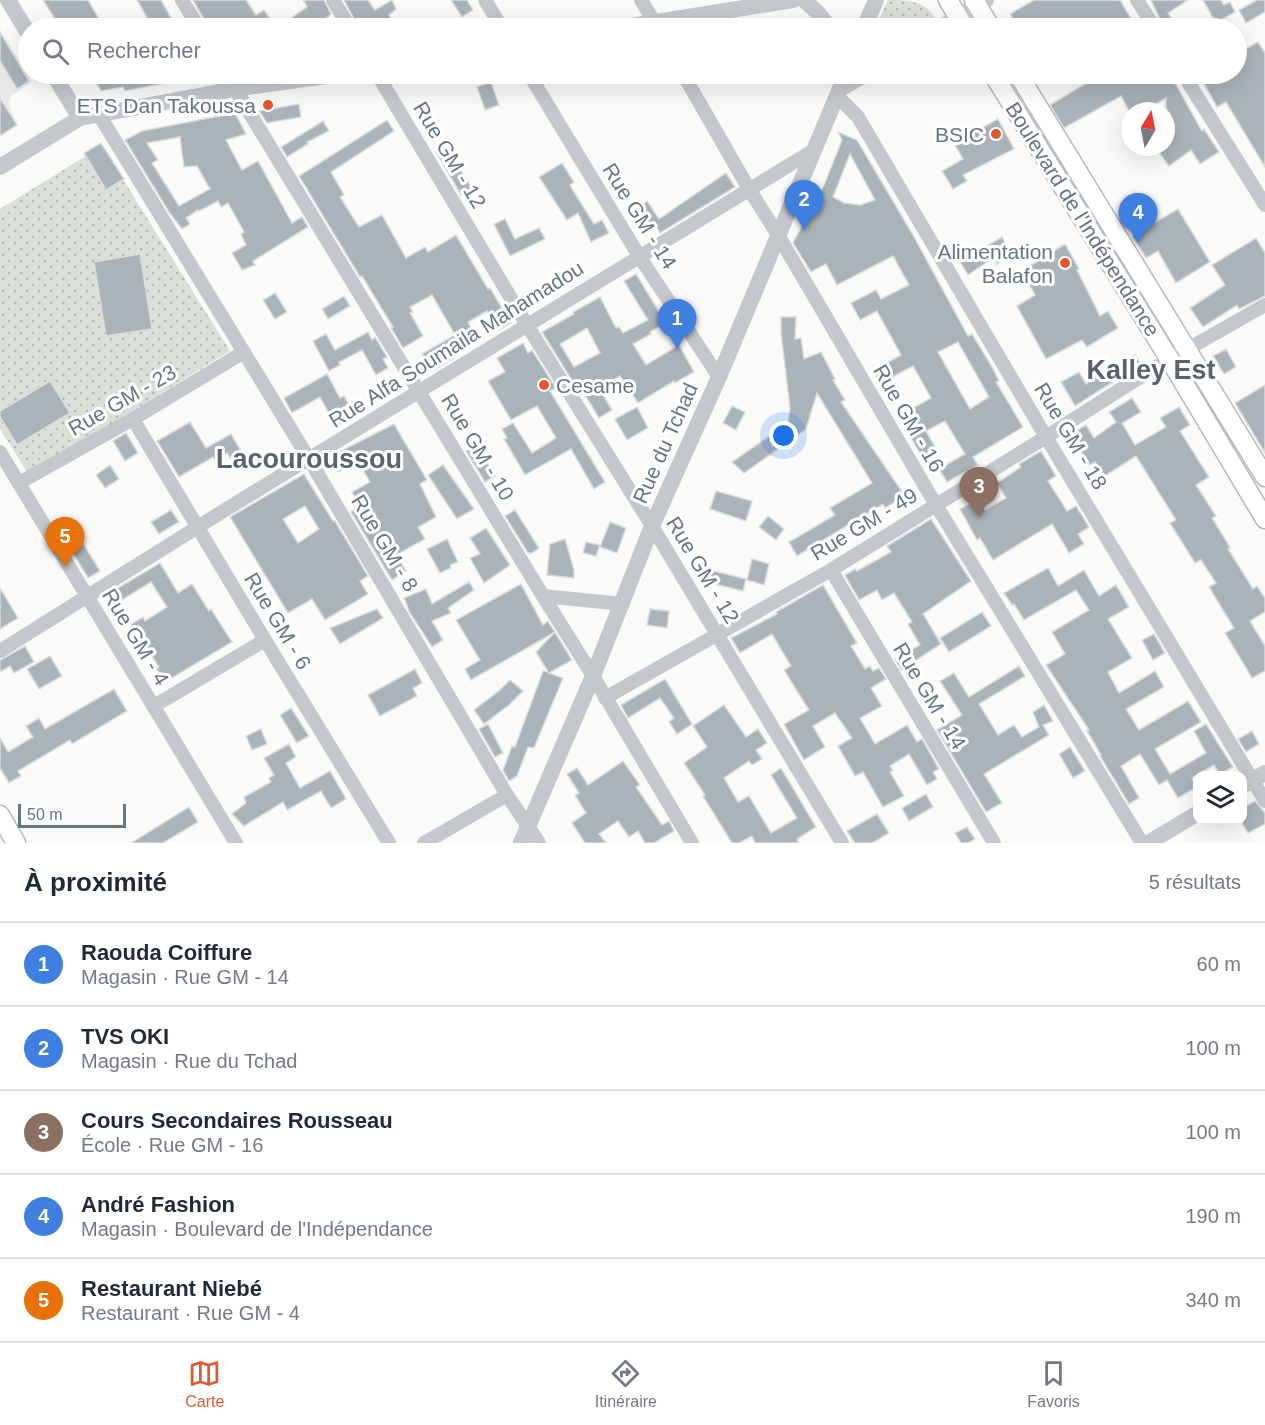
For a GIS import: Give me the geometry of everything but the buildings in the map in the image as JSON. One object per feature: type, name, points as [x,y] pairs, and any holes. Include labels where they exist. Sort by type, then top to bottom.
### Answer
[{"type":"main road","points":[[948,0],[959,18]]},
{"type":"main road","points":[[979,2],[986,18]]},
{"type":"main road","name":"Boulevard de l'Indépendance","points":[[999,84],[1170,360],[1265,519]]},
{"type":"main road","name":"Boulevard de l'Indépendance","points":[[1024,84],[1265,477]]},
{"type":"main road","points":[[0,815],[16,843]]},
{"type":"street","points":[[8,0],[19,18]]},
{"type":"street","points":[[182,0],[193,18]]},
{"type":"street","points":[[333,0],[344,18]]},
{"type":"street","points":[[485,0],[496,18]]},
{"type":"street","points":[[641,0],[651,18]]},
{"type":"street","points":[[696,18],[787,0]]},
{"type":"street","points":[[804,0],[822,18]]},
{"type":"street","points":[[868,18],[876,0]]},
{"type":"street","points":[[1137,0],[1149,18]]},
{"type":"street","points":[[966,18],[979,2]]},
{"type":"street","points":[[59,84],[80,118]]},
{"type":"street","name":"Rue GM - 10","points":[[232,84],[593,676],[692,843]]},
{"type":"street","points":[[0,167],[80,118],[265,84]]},
{"type":"street","name":"Rue GM - 12","points":[[383,84],[842,843]]},
{"type":"street","name":"Rue GM - 14","points":[[535,84],[639,256],[719,377]]},
{"type":"street","name":"Rue GM - 16","points":[[689,84],[748,189],[778,235],[936,505],[1142,843]]},
{"type":"street","name":"Rue du Tchad","points":[[521,843],[623,604],[652,526],[719,377],[841,84]]},
{"type":"street","name":"Rue GM - 18","points":[[842,84],[858,117],[1046,437],[1265,801]]},
{"type":"street","points":[[1189,84],[1265,205]]},
{"type":"street","name":"Rue GM - 8","points":[[98,113],[309,459],[507,795],[539,843]]},
{"type":"street","name":"Rue Alfa Soumaila Mahamadou","points":[[0,651],[197,527],[813,150]]},
{"type":"street","name":"Rue GM - 49","points":[[605,699],[831,570],[1186,350],[1265,305]]},
{"type":"street","name":"Rue GM - 23","points":[[19,483],[244,352]]},
{"type":"street","name":"Rue GM - 6","points":[[132,419],[389,843]]},
{"type":"street","name":"Rue GM - 4","points":[[0,452],[236,843]]},
{"type":"street","name":"Rue GM - 14","points":[[831,570],[994,843]]},
{"type":"street","points":[[543,596],[623,604]]},
{"type":"street","points":[[154,706],[265,640]]},
{"type":"street","points":[[424,843],[507,795]]},
{"type":"street","points":[[1148,843],[1193,815]]},
{"type":"shaded area","points":[[888,0],[903,0],[923,6],[934,18],[880,18]]},
{"type":"shaded area","points":[[0,30],[18,59],[18,84],[29,84],[11,96],[9,105],[17,125],[0,135]]},
{"type":"shaded area","points":[[102,146],[230,351],[29,475],[0,429],[0,209]]},
{"type":"place","name":"ETS Dan Takoussa","points":[[268,105]]},
{"type":"place","name":"BSIC","points":[[996,134]]},
{"type":"place","name":"TVS OKI","points":[[804,230]]},
{"type":"place","name":"André Fashion","points":[[1138,243]]},
{"type":"place","name":"Alimentation Balafon","points":[[1065,263]]},
{"type":"place","name":"Raouda Coiffure","points":[[677,349]]},
{"type":"place","name":"Cesame","points":[[544,385]]},
{"type":"place","name":"Cours Secondaires Rousseau","points":[[979,517]]},
{"type":"place","name":"Restaurant Niebé","points":[[65,567]]},
{"type":"district","name":"Kalley Est","points":[[1151,370]]},
{"type":"district","name":"Lacouroussou","points":[[309,459]]}]
